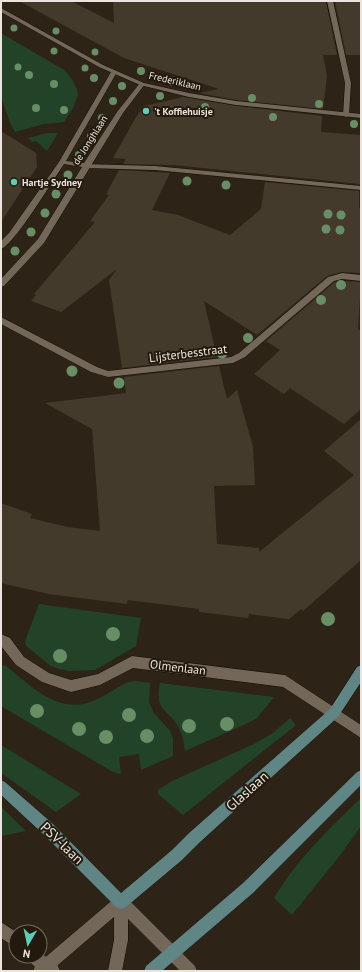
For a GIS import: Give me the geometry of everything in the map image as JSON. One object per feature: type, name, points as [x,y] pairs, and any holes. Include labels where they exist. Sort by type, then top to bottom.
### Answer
[{"type":"main road","name":"Glaslaan","points":[[121,902],[177,855],[194,838],[334,713],[361,671]]},
{"type":"main road","points":[[151,971],[248,888],[361,776]]},
{"type":"main road","name":"PSV-laan","points":[[1,786],[51,832],[121,902]]},
{"type":"street","points":[[330,1],[348,83],[346,115]]},
{"type":"street","name":"Frederiklaan","points":[[1,10],[114,72],[142,84],[189,95],[236,103],[361,116]]},
{"type":"street","name":"de Jonghlaan","points":[[1,246],[12,235],[62,162],[114,72]]},
{"type":"street","name":"de Jonghlaan","points":[[1,284],[41,242],[120,112],[142,84]]},
{"type":"street","points":[[62,162],[86,166],[155,168],[361,188]]},
{"type":"street","name":"Lijsterbesstraat","points":[[1,320],[94,370],[108,374],[219,362],[233,360],[242,355],[331,279],[342,276],[361,278]]},
{"type":"street","name":"Olmenlaan","points":[[1,640],[6,642],[20,661],[46,678],[72,686],[100,679],[132,662],[286,681],[361,732]]},
{"type":"street","points":[[121,902],[190,971]]},
{"type":"street","points":[[115,971],[121,940],[121,902]]},
{"type":"street","name":"Glaslaan","points":[[46,970],[121,902]]},
{"type":"green space","points":[[1,33],[64,70],[72,79],[78,95],[73,108],[64,122],[44,124],[15,132],[10,123],[1,96]]},
{"type":"green space","points":[[47,133],[58,133],[47,151],[36,141],[32,142],[28,138]]},
{"type":"green space","points":[[39,604],[141,618],[136,646],[95,670],[69,671],[51,666],[26,646],[25,641]]},
{"type":"green space","points":[[1,665],[6,666],[45,696],[66,704],[78,705],[90,702],[128,682],[135,681],[150,683],[149,702],[154,713],[170,731],[173,738],[173,756],[141,770],[139,754],[119,757],[121,774],[113,772],[1,706]]},
{"type":"green space","points":[[160,683],[274,697],[257,718],[185,751],[183,737],[180,730],[176,723],[161,706],[159,700]]},
{"type":"green space","points":[[290,718],[296,725],[183,815],[158,794],[158,790],[172,781],[254,744],[273,733]]},
{"type":"green space","points":[[1,745],[81,794],[56,812],[1,773]]},
{"type":"green space","points":[[361,798],[361,826],[341,854],[292,915],[274,898],[293,870],[304,857],[325,833]]},
{"type":"green space","points":[[1,807],[26,831],[1,836]]},
{"type":"building","points":[[19,1],[71,1],[114,23],[113,1],[326,1],[337,55],[323,55],[327,76],[323,109],[236,100],[199,93],[219,89],[124,58]]},
{"type":"building","points":[[335,1],[361,1],[361,55],[346,55]]},
{"type":"building","points":[[183,97],[236,106],[322,116],[321,132],[361,135],[360,184],[174,165],[123,164],[126,159],[113,158],[136,117],[144,106]]},
{"type":"building","name":"Hartje Sydney","points":[[1,131],[36,153],[37,167],[1,222]]},
{"type":"building","points":[[119,170],[170,173],[152,210],[178,215],[230,235],[261,209],[265,182],[359,191],[359,208],[361,208],[361,273],[342,272],[327,276],[257,335],[204,301],[217,357],[122,368],[109,280],[117,269],[61,312],[31,301],[36,295],[34,294],[95,222],[90,221],[109,195],[106,194]]},
{"type":"building","points":[[335,282],[361,282],[358,329],[361,331],[361,409],[344,424],[290,388],[284,394],[254,374],[280,350],[266,341]]},
{"type":"building","points":[[219,366],[227,399],[237,390],[253,447],[255,485],[214,486],[217,544],[259,548],[259,552],[354,475],[324,451],[361,419],[361,560],[303,611],[301,609],[289,619],[249,614],[248,618],[199,612],[199,609],[128,600],[127,604],[49,594],[1,583],[1,503],[32,514],[30,518],[68,527],[100,531],[92,429],[45,403],[126,393],[124,377]]},
{"type":"place","name":"'t Koffiehuisje","points":[[146,111]]},
{"type":"place","name":"Hartje Sydney","points":[[14,182]]}]
